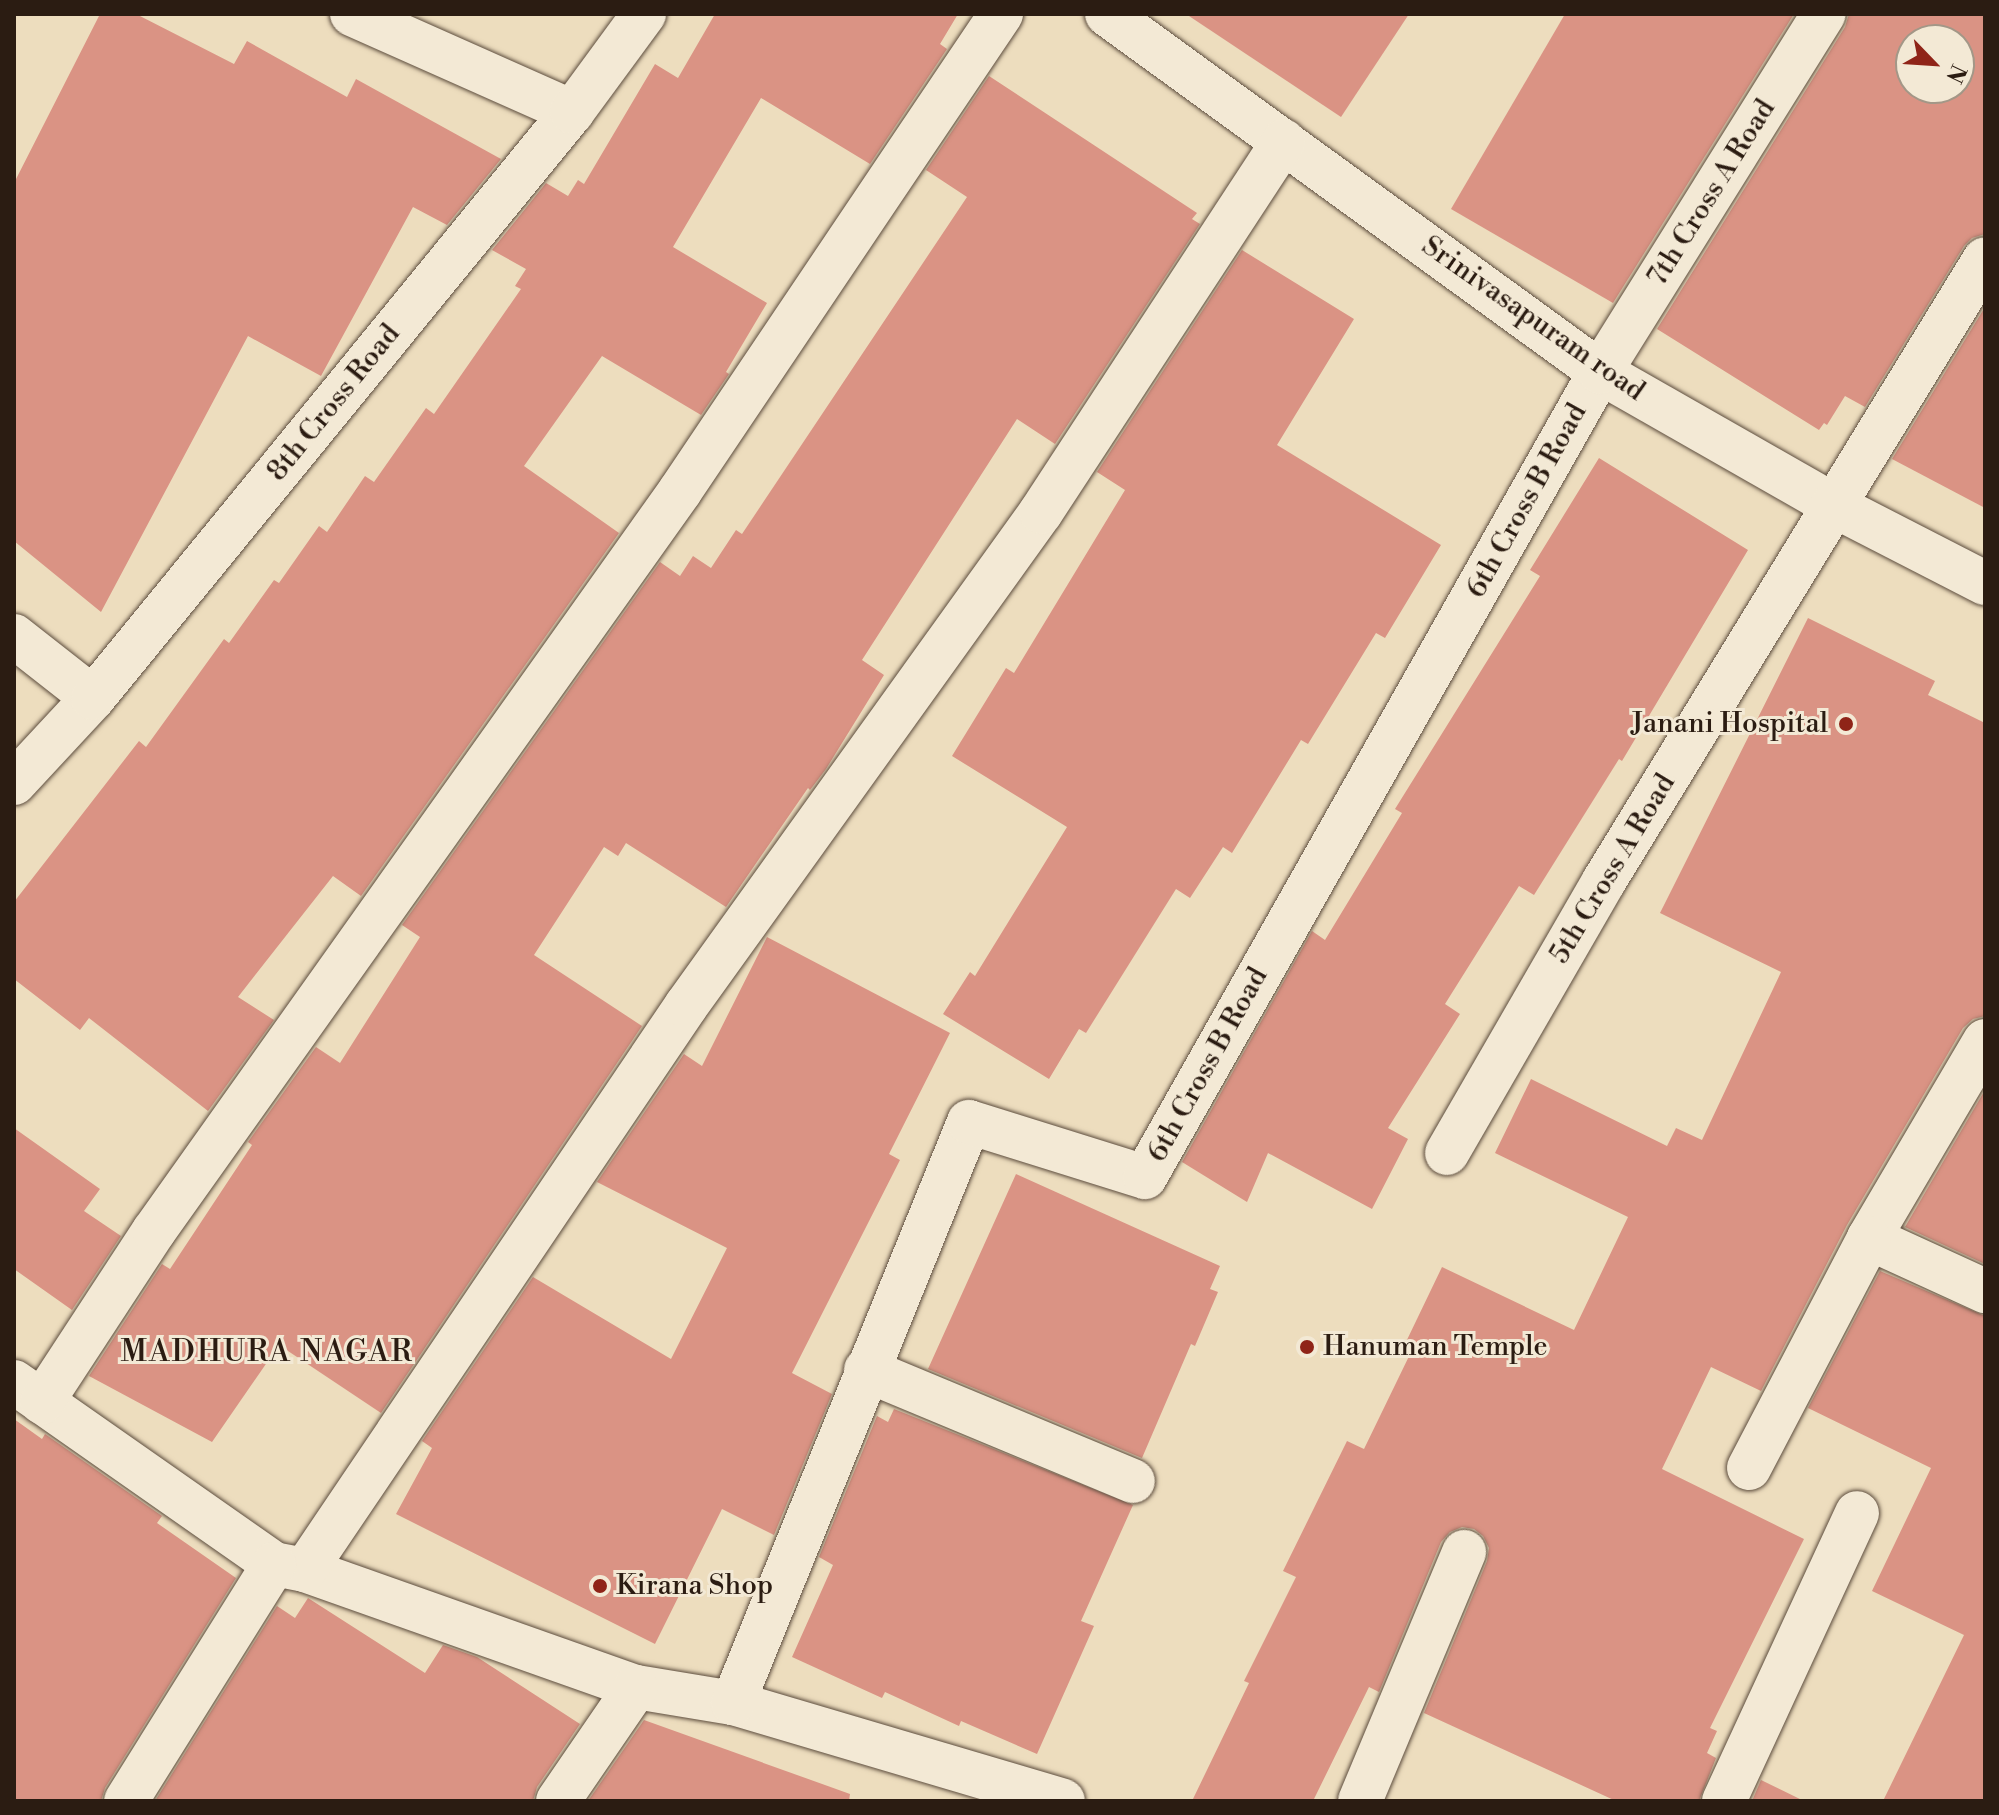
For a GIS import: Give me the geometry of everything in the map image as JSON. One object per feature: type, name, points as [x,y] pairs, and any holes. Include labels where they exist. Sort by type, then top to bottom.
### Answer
[{"type":"street","points":[[352,14],[572,112]]},
{"type":"street","name":"8th Cross Road","points":[[14,783],[93,698],[572,112],[644,14]]},
{"type":"street","points":[[1001,14],[680,491],[154,1231],[28,1392],[289,1567],[636,1687],[733,1703],[1063,1801]]},
{"type":"street","name":"Srinivasapuram road","points":[[1107,14],[1600,372],[1833,505],[1985,583]]},
{"type":"street","name":"7th Cross A Road","points":[[1600,372],[1824,14]]},
{"type":"street","points":[[126,1801],[686,1006],[1041,512],[1284,141]]},
{"type":"street","name":"5th Cross A Road","points":[[1447,1153],[1604,881],[1985,259]]},
{"type":"street","name":"6th Cross B Road","points":[[733,1703],[969,1122],[1145,1177],[1600,372]]},
{"type":"street","points":[[14,636],[93,698]]},
{"type":"street","points":[[1749,1468],[1869,1238],[1985,1041]]},
{"type":"street","points":[[1869,1238],[1985,1291]]},
{"type":"street","points":[[866,1370],[1133,1481]]},
{"type":"street","points":[[1724,1801],[1857,1513]]},
{"type":"street","points":[[1360,1801],[1464,1552]]},
{"type":"street","points":[[558,1801],[636,1687]]},
{"type":"building","points":[[100,14],[136,14],[234,64],[247,41],[347,97],[356,79],[501,159],[447,225],[413,207],[321,376],[248,336],[101,612],[14,541],[14,183]]},
{"type":"building","points":[[715,14],[958,14],[940,44],[947,49],[870,164],[761,98],[673,247],[767,303],[726,372],[729,374],[701,415],[602,356],[524,466],[619,533],[361,896],[333,876],[238,997],[274,1020],[208,1111],[89,1018],[80,1030],[14,979],[14,902],[139,741],[146,747],[224,639],[229,643],[274,580],[279,583],[319,526],[327,532],[365,476],[374,482],[426,408],[434,414],[521,289],[515,286],[526,269],[492,250],[546,183],[568,196],[578,180],[584,184],[655,64],[678,78]]},
{"type":"building","points":[[1186,14],[1409,14],[1341,117]]},
{"type":"building","points":[[1565,14],[1794,14],[1613,303],[1451,209]]},
{"type":"building","points":[[1849,14],[1985,14],[1985,234],[1972,238],[1964,246],[1865,407],[1845,396],[1827,425],[1824,423],[1819,430],[1657,329],[1845,27]]},
{"type":"building","points":[[989,76],[1197,213],[1192,219],[1200,224],[1055,444],[1017,419],[862,660],[884,675],[826,769],[810,790],[808,788],[726,907],[626,843],[618,856],[604,847],[534,955],[642,1026],[381,1413],[279,1345],[212,1442],[89,1376],[162,1264],[170,1269],[252,1145],[248,1142],[316,1047],[340,1063],[420,937],[402,925],[660,562],[680,576],[693,556],[711,568],[736,530],[742,534],[967,197],[926,170]]},
{"type":"building","points":[[1242,250],[1354,319],[1277,445],[1441,545],[1385,638],[1376,633],[1308,744],[1301,740],[1232,853],[1223,847],[1190,898],[1176,889],[1086,1033],[1079,1029],[1049,1079],[943,1014],[970,972],[975,976],[1067,827],[952,756],[1006,668],[1014,673],[1125,490],[1097,472]]},
{"type":"building","points":[[1985,307],[1985,508],[1892,459]]},
{"type":"building","points":[[1599,458],[1748,550],[1622,761],[1619,759],[1534,895],[1519,886],[1445,1004],[1460,1014],[1388,1128],[1408,1139],[1372,1209],[1268,1153],[1247,1202],[1182,1162],[1312,931],[1325,940],[1402,813],[1395,809],[1540,576],[1530,570]]},
{"type":"building","points":[[1808,618],[1935,681],[1928,695],[1985,723],[1985,1016],[1973,1019],[1963,1028],[1847,1225],[1761,1391],[1711,1367],[1662,1469],[1804,1539],[1710,1728],[1717,1731],[1707,1753],[1716,1758],[1699,1801],[1616,1801],[1424,1713],[1487,1561],[1489,1548],[1483,1536],[1474,1529],[1462,1527],[1450,1532],[1441,1542],[1379,1692],[1369,1687],[1313,1801],[1192,1801],[1249,1683],[1244,1681],[1296,1577],[1283,1571],[1347,1441],[1364,1449],[1413,1348],[1405,1344],[1442,1267],[1574,1330],[1628,1217],[1495,1153],[1531,1079],[1667,1146],[1676,1128],[1702,1140],[1781,972],[1660,913]]},
{"type":"building","points":[[767,937],[950,1033],[889,1154],[900,1160],[792,1373],[832,1394],[774,1535],[722,1509],[655,1644],[396,1514],[432,1448],[422,1441],[533,1277],[671,1359],[727,1248],[597,1182],[684,1054],[702,1066]]},
{"type":"building","points":[[1985,1090],[1985,1264],[1905,1227]]},
{"type":"building","points":[[14,1128],[100,1189],[84,1211],[121,1236],[72,1310],[14,1269]]},
{"type":"building","points":[[1016,1174],[1220,1266],[1210,1289],[1218,1292],[1195,1346],[1191,1344],[1142,1458],[928,1369]]},
{"type":"building","points":[[1880,1271],[1985,1316],[1985,1801],[1883,1801],[1964,1635],[1872,1591],[1931,1468],[1808,1408]]},
{"type":"building","points":[[894,1409],[1133,1505],[1081,1621],[1094,1626],[1037,1754],[961,1721],[959,1726],[885,1692],[882,1698],[792,1657],[833,1565],[819,1557],[877,1416],[888,1422]]},
{"type":"building","points":[[14,1419],[42,1439],[45,1434],[162,1516],[157,1523],[236,1578],[105,1788],[101,1801],[14,1801]]},
{"type":"building","points":[[308,1598],[425,1673],[443,1645],[477,1657],[580,1724],[537,1787],[533,1801],[155,1801],[277,1606],[295,1618]]},
{"type":"building","points":[[644,1720],[850,1794],[849,1801],[588,1801]]},
{"type":"building","points":[[1761,1780],[1804,1801],[1752,1801]]},
{"type":"place","name":"Janani Hospital","points":[[1846,724]]},
{"type":"place","name":"Hanuman Temple","points":[[1307,1347]]},
{"type":"place","name":"Kirana Shop","points":[[600,1586]]},
{"type":"district","name":"MADHURA NAGAR","points":[[267,1352]]}]
